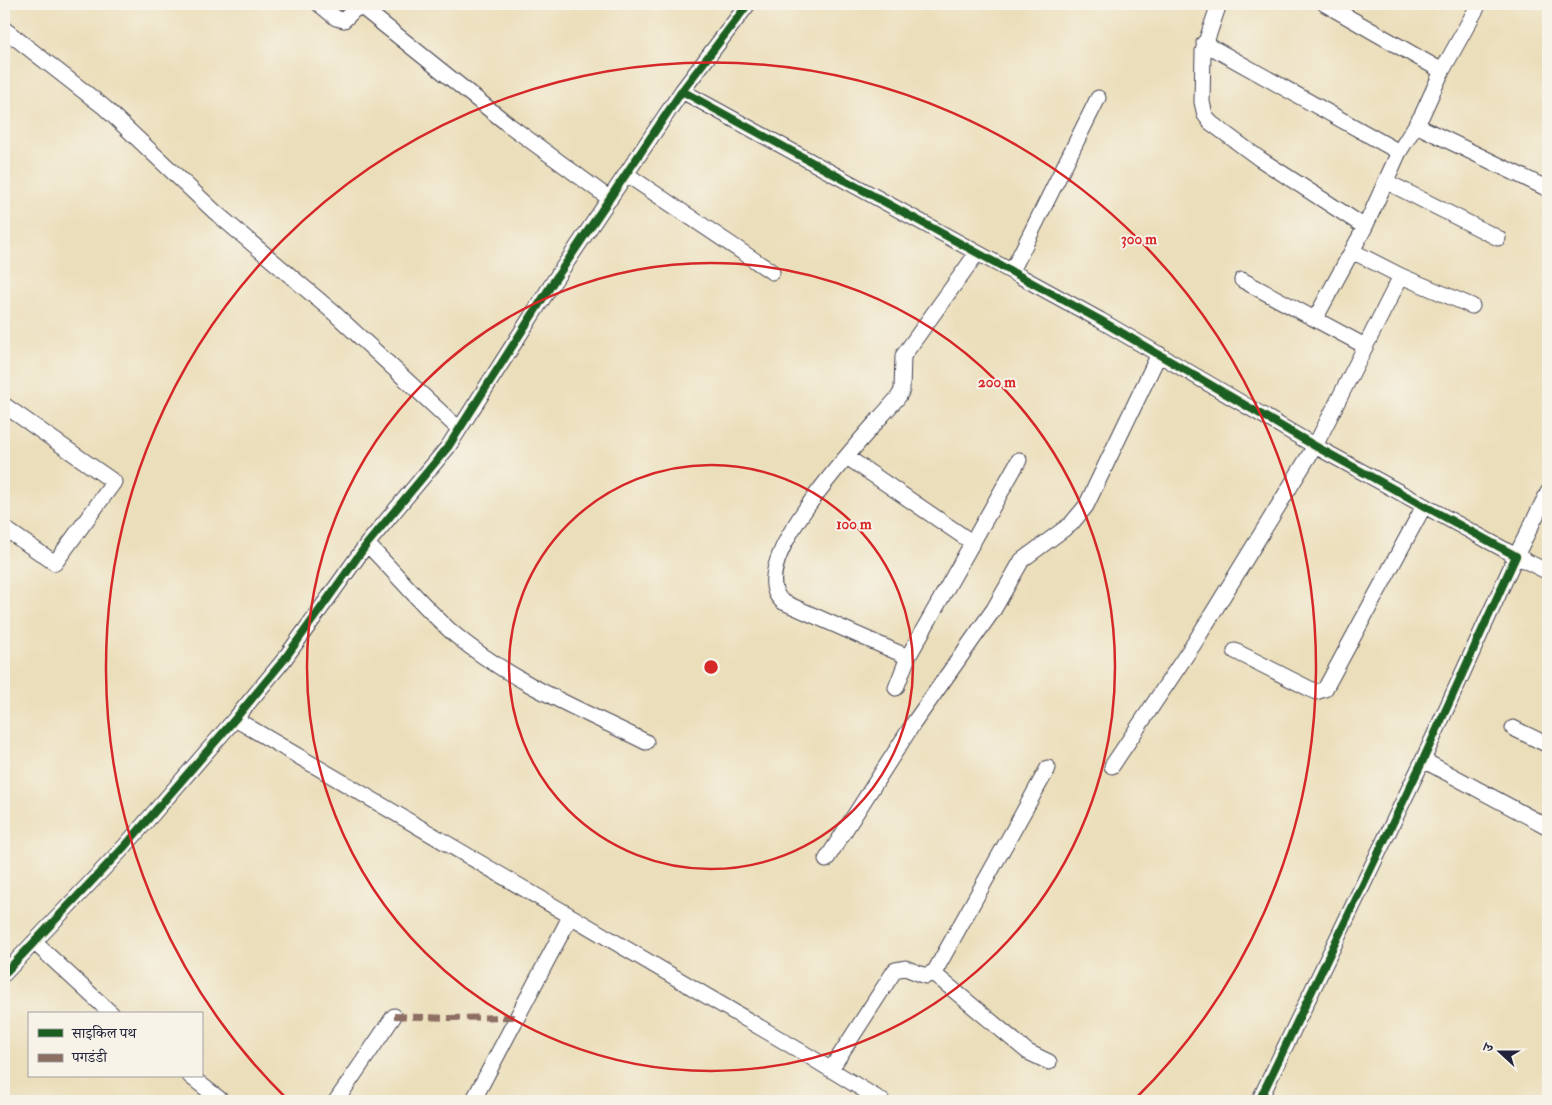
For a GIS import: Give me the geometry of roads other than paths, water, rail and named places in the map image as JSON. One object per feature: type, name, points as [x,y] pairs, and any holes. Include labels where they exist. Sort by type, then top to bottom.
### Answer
[{"type":"street","points":[[319,4],[336,18],[344,20],[356,7],[363,8],[509,125],[610,199]]},
{"type":"street","points":[[7,965],[34,942],[125,846],[283,661],[367,544],[448,447],[682,91],[748,4]]},
{"type":"street","points":[[1219,4],[1204,43],[1202,102],[1211,123],[1260,159],[1365,227]]},
{"type":"street","points":[[1325,4],[1442,71]]},
{"type":"street","points":[[1315,320],[1365,227],[1399,152],[1416,125],[1442,71],[1479,4]]},
{"type":"street","points":[[4,29],[104,107],[215,212],[333,312],[459,429]]},
{"type":"street","points":[[1204,43],[1399,152]]},
{"type":"street","points":[[682,91],[1012,271],[1159,354],[1315,446],[1548,572]]},
{"type":"street","points":[[1012,271],[1098,98]]},
{"type":"street","points":[[1416,125],[1548,189]]},
{"type":"street","points":[[626,174],[772,272]]},
{"type":"street","points":[[1387,182],[1498,238]]},
{"type":"street","points":[[1352,251],[1401,276],[1472,306]]},
{"type":"street","points":[[908,657],[783,602],[776,597],[773,586],[773,571],[800,516],[814,496],[900,396],[902,390],[903,356],[978,253]]},
{"type":"street","points":[[1112,766],[1195,642],[1315,446],[1401,276]]},
{"type":"street","points":[[1242,280],[1365,346]]},
{"type":"street","points":[[826,860],[913,724],[994,609],[1022,560],[1071,524],[1086,506],[1159,354]]},
{"type":"street","points":[[4,405],[114,482],[56,563],[4,528]]},
{"type":"street","points":[[847,457],[973,543]]},
{"type":"street","points":[[896,688],[908,657],[1018,460]]},
{"type":"street","points":[[1258,1101],[1423,760],[1516,556],[1548,492]]},
{"type":"street","points":[[1235,651],[1316,692],[1325,689],[1424,506]]},
{"type":"street","points":[[367,544],[444,624],[480,653],[552,696],[646,742]]},
{"type":"street","points":[[235,719],[882,1101]]},
{"type":"street","points":[[1513,728],[1548,745]]},
{"type":"street","points":[[1423,760],[1548,827]]},
{"type":"street","points":[[831,1070],[895,970],[905,968],[926,976],[933,973],[952,943],[1048,768]]},
{"type":"street","points":[[473,1101],[570,917]]},
{"type":"street","points":[[34,942],[110,1012]]},
{"type":"street","points":[[933,973],[1028,1052],[1049,1062]]},
{"type":"street","points":[[336,1101],[394,1016]]},
{"type":"street","points":[[193,1078],[222,1101]]}]
